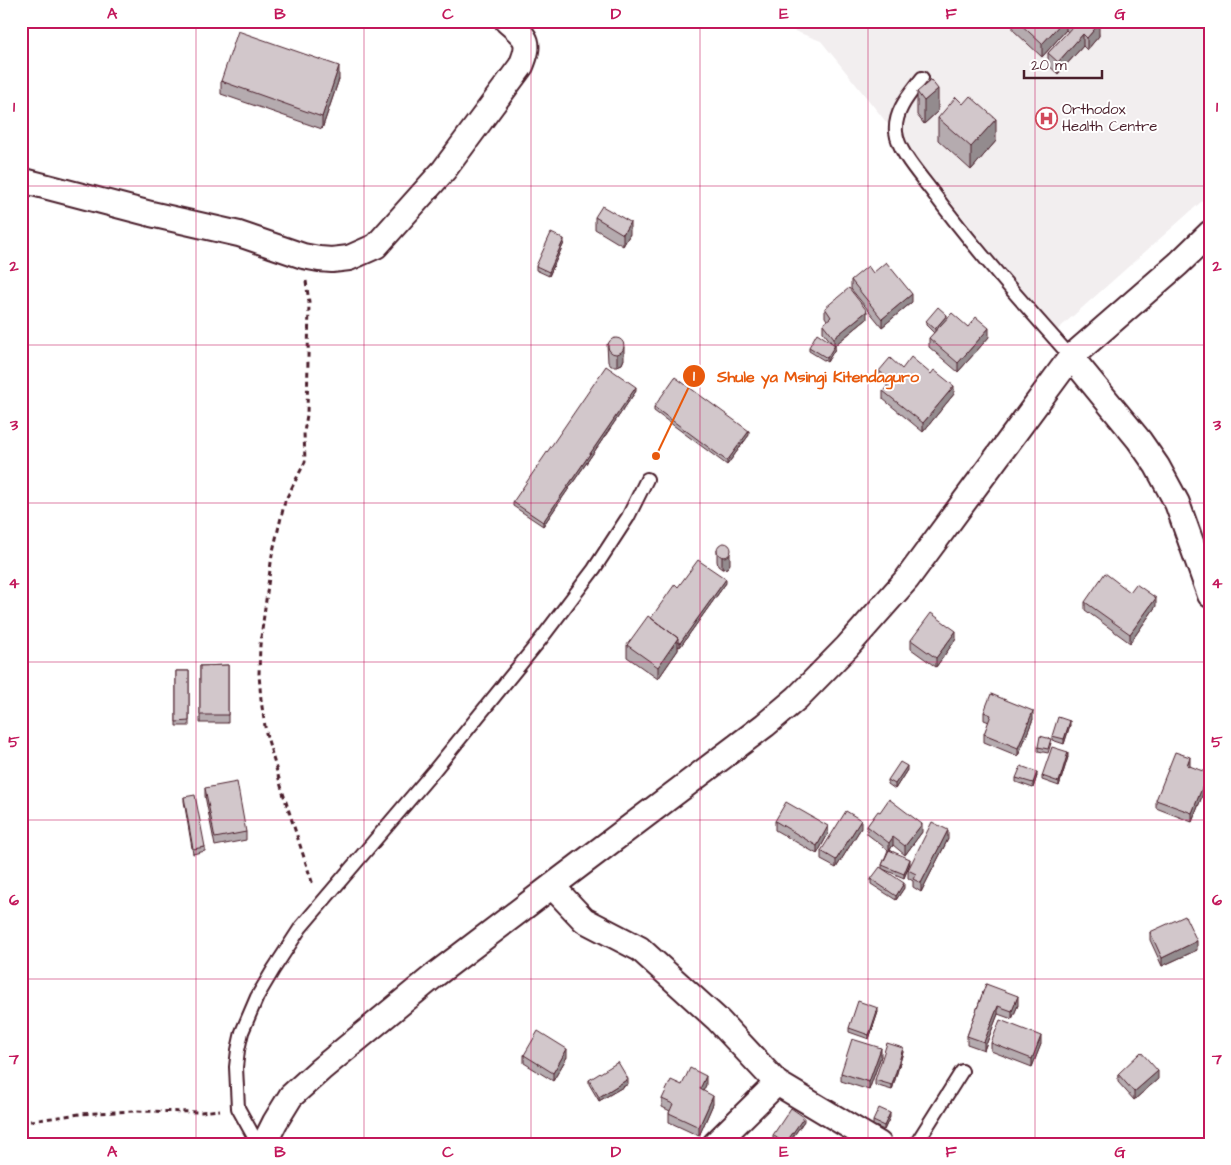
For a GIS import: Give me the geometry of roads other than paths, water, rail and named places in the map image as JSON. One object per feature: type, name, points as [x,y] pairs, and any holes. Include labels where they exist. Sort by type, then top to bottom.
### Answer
[{"type":"street","points":[[21,180],[151,214],[239,234],[303,256],[332,260],[349,258],[376,246],[444,170],[521,66],[527,46],[526,41],[507,21]]},
{"type":"street","points":[[264,1144],[291,1096],[314,1076],[435,975],[765,725],[797,698],[846,647],[907,578],[1071,357],[1178,264],[1210,233]]},
{"type":"street","points":[[1071,357],[1139,440],[1157,466],[1177,504],[1210,595]]},
{"type":"street","points":[[552,886],[584,920],[640,949],[718,1020],[777,1083],[879,1144]]},
{"type":"street","points":[[715,1144],[777,1083]]},
{"type":"lane","points":[[922,78],[900,107],[896,129],[897,139],[913,166],[948,213],[1004,282],[1071,357]]},
{"type":"lane","points":[[258,1144],[238,1108],[236,1067],[242,1032],[256,997],[301,927],[433,772],[541,639],[594,569],[628,517],[647,479]]},
{"type":"lane","points":[[916,1144],[962,1071]]},
{"type":"place","name":"Orthodox Health Centre","points":[[1046,118]]},
{"type":"place","name":"Shule ya Msingi Kitendaguro","points":[[656,456]]}]
